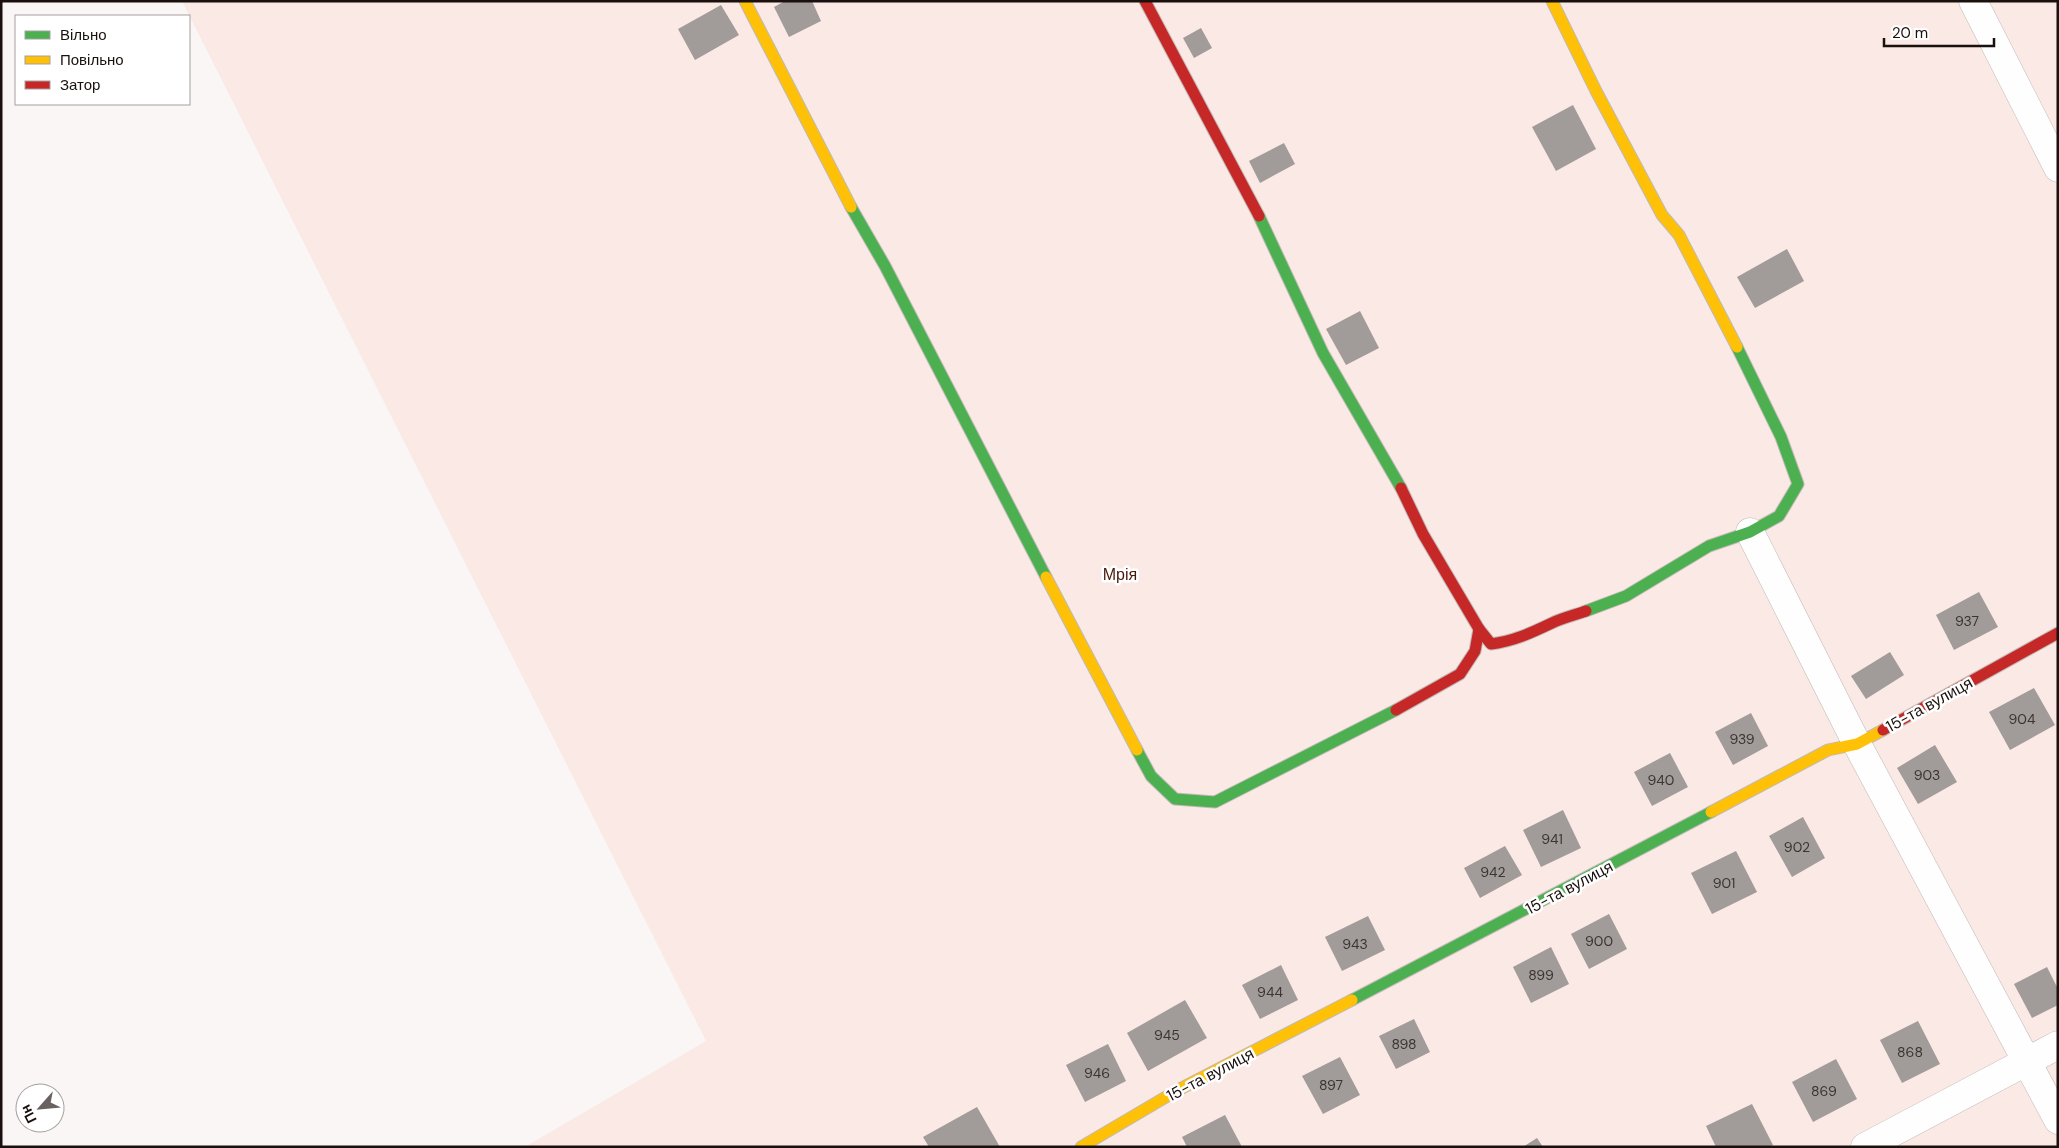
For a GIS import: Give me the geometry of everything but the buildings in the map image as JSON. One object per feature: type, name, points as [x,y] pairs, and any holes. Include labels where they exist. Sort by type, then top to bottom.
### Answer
[{"type":"street","points":[[745,1],[848,201],[885,266],[1118,716],[1151,776],[1174,799],[1215,802],[1420,698],[1460,674],[1476,651],[1479,629]]},
{"type":"street","points":[[1145,1],[1264,225],[1323,352],[1400,484],[1424,534],[1479,629],[1491,644],[1507,642],[1536,632],[1552,623],[1626,596],[1709,546],[1750,532],[1779,516],[1798,484],[1781,437],[1679,235],[1662,215],[1596,91],[1552,1]]},
{"type":"street","points":[[1973,1],[2058,168]]},
{"type":"street","points":[[1750,532],[1857,744],[2058,1120]]},
{"type":"street","name":"15-та вулиця","points":[[1081,1147],[1176,1091],[1405,974],[1828,750],[1857,744],[2058,633]]},
{"type":"street","points":[[1865,1147],[2058,1045]]},
{"type":"green space","name":"Мрія","points":[[182,1],[2058,1],[2058,1147],[525,1147],[706,1041]]},
{"type":"traffic: fast","points":[[851,207],[885,266],[1046,577]]},
{"type":"traffic: fast","points":[[1259,216],[1323,353],[1401,488]]},
{"type":"traffic: fast","points":[[1586,611],[1626,596],[1709,546],[1750,532],[1779,516],[1798,484],[1781,437],[1737,347]]},
{"type":"traffic: fast","points":[[1137,750],[1151,776],[1175,799],[1215,802],[1396,710]]},
{"type":"traffic: fast","points":[[1352,1000],[1711,812]]},
{"type":"traffic: slow","points":[[745,1],[851,207]]},
{"type":"traffic: slow","points":[[1552,1],[1596,91],[1662,215],[1679,235],[1737,347]]},
{"type":"traffic: slow","points":[[1046,577],[1137,750]]},
{"type":"traffic: slow","points":[[1711,812],[1828,750],[1857,744],[1883,730]]},
{"type":"traffic: slow","points":[[1081,1147],[1176,1091],[1352,1000]]},
{"type":"traffic: jam","points":[[1145,1],[1259,216]]},
{"type":"traffic: jam","points":[[1401,488],[1423,534],[1479,629],[1491,644],[1522,636],[1586,611]]},
{"type":"traffic: jam","points":[[1396,710],[1460,674],[1475,651],[1479,629]]},
{"type":"traffic: jam","points":[[1883,730],[2058,633]]}]
